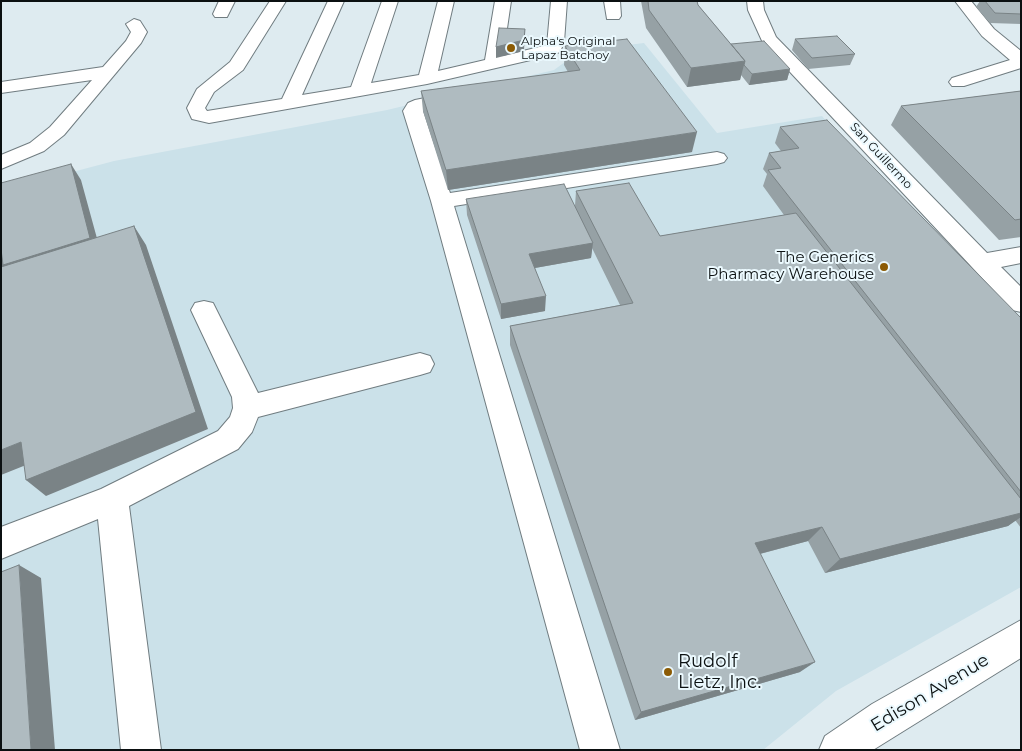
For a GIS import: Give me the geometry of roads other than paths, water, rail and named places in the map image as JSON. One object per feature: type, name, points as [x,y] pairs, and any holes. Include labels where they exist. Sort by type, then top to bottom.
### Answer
[{"type":"street","points":[[278,1],[237,66],[206,89],[196,108],[199,115],[209,117],[290,101],[427,79],[546,51],[554,48],[556,42],[558,1]]},
{"type":"street","points":[[290,101],[336,1]]},
{"type":"street","points":[[359,91],[390,1]]},
{"type":"street","points":[[427,79],[446,1]]},
{"type":"street","points":[[493,64],[503,1]]},
{"type":"street","name":"San Guillermo","points":[[755,1],[756,10],[769,39],[1021,303]]},
{"type":"street","points":[[958,82],[1021,61],[989,32],[963,1]]},
{"type":"street","points":[[1,163],[37,147],[57,131],[133,43],[139,32],[134,24]]},
{"type":"street","points":[[1,88],[106,72]]},
{"type":"street","points":[[480,93],[422,104],[415,107],[413,111],[442,201],[600,750]]},
{"type":"street","points":[[442,201],[717,158]]},
{"type":"street","points":[[982,262],[1021,255]]},
{"type":"street","points":[[1,542],[112,499],[228,440],[242,424],[247,408],[246,397],[204,310]]},
{"type":"street","points":[[247,408],[420,364]]},
{"type":"street","points":[[112,499],[140,750]]},
{"type":"street","name":"Edison Avenue","points":[[839,750],[886,718],[1021,638]]},
{"type":"place","name":"Alpha's Original Lapaz Batchoy","points":[[511,48]]},
{"type":"place","name":"The Generics Pharmacy Warehouse","points":[[884,267]]},
{"type":"place","name":"Rudolf Lietz, Inc.","points":[[668,672]]}]
